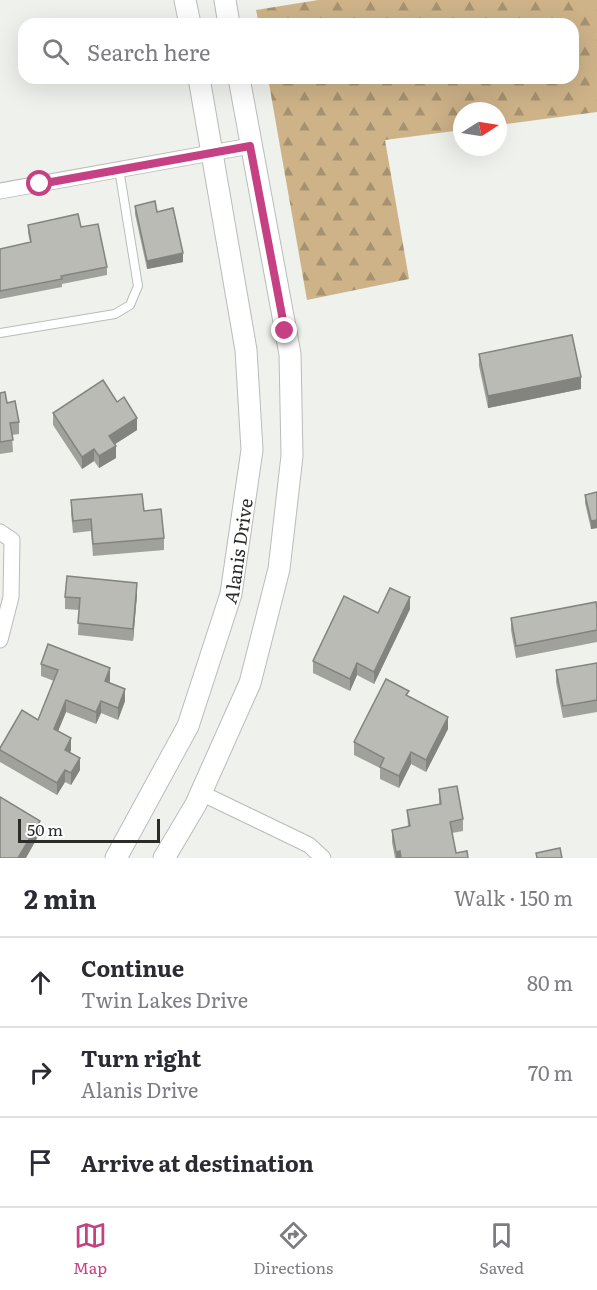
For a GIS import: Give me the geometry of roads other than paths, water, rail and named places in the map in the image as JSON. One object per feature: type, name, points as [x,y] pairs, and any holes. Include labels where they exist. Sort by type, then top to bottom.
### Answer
[{"type":"main road","points":[[186,0],[188,18]]},
{"type":"main road","points":[[225,0],[229,18]]},
{"type":"main road","name":"Alanis Drive","points":[[116,858],[188,726],[231,594],[252,450],[246,350],[200,84]]},
{"type":"main road","points":[[164,858],[201,793],[250,683],[279,569],[292,456],[290,354],[240,84]]},
{"type":"street","points":[[0,191],[250,146]]},
{"type":"street","points":[[0,640],[11,597],[6,536]]},
{"type":"street","points":[[201,793],[309,845],[323,858]]},
{"type":"lane","points":[[0,333],[115,314],[130,305],[138,286],[119,169]]}]
